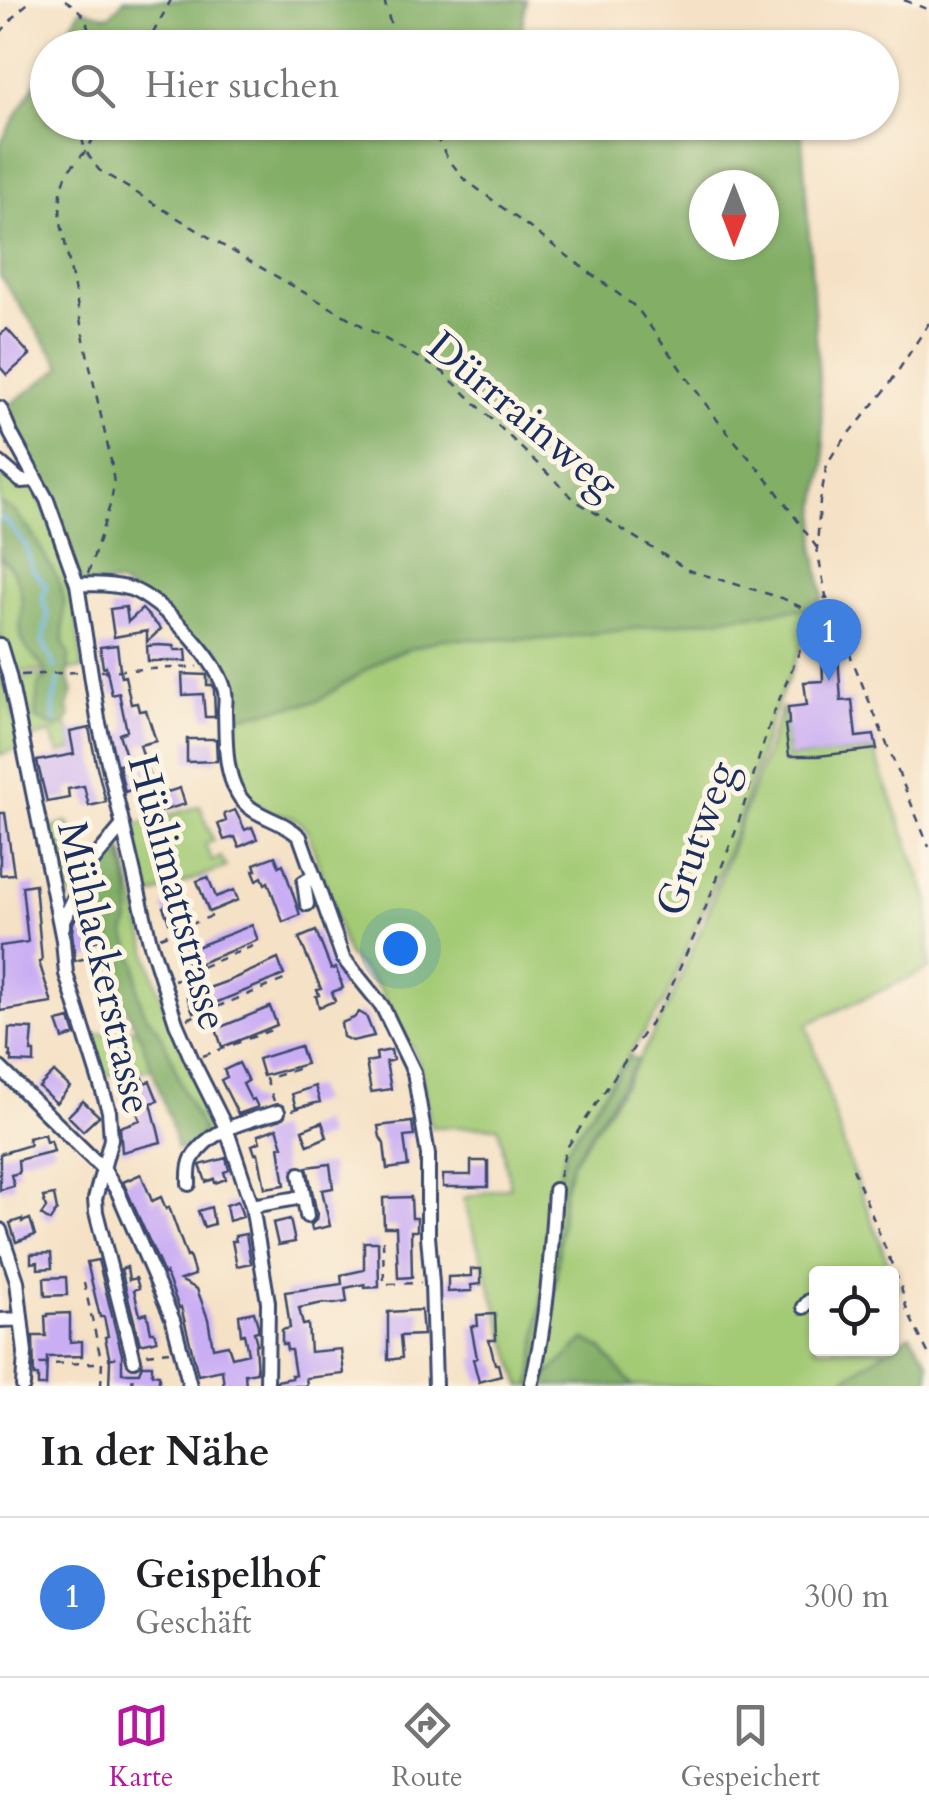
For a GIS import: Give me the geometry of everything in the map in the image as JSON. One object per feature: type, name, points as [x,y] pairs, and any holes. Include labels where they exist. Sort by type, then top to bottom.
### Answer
[{"type":"street","name":"Hüslimattstrasse","points":[[0,408],[6,431],[47,500],[81,584],[98,720],[150,942],[176,1023],[226,1128],[252,1206],[268,1302],[267,1386]]},
{"type":"street","points":[[0,451],[16,466],[20,481]]},
{"type":"street","points":[[0,462],[20,481],[36,480]]},
{"type":"street","points":[[81,584],[112,584],[135,590],[152,600],[204,650],[225,690],[229,772],[234,789],[252,810],[300,837],[343,958],[382,1006],[414,1072],[428,1155],[434,1386]]},
{"type":"street","name":"Mühlackerstrasse","points":[[0,644],[63,940],[66,974],[109,1112],[112,1140],[95,1199],[96,1212],[134,1358]]},
{"type":"street","points":[[63,940],[62,921],[92,862],[123,825]]},
{"type":"street","points":[[307,904],[304,882],[313,878]]},
{"type":"street","points":[[0,1068],[104,1170],[118,1192],[165,1298],[190,1386]]},
{"type":"street","points":[[189,1184],[193,1158],[226,1128],[278,1112]]},
{"type":"street","points":[[300,1174],[307,1216]]},
{"type":"street","points":[[531,1386],[551,1268],[555,1190]]},
{"type":"street","points":[[252,1206],[303,1197]]},
{"type":"street","points":[[0,1230],[17,1281],[24,1386]]},
{"type":"street","points":[[0,1320],[21,1319]]},
{"type":"path","points":[[0,33],[32,0]]},
{"type":"path","points":[[65,0],[81,9],[90,30]]},
{"type":"path","points":[[155,30],[171,0]]},
{"type":"path","points":[[384,0],[392,30]]},
{"type":"path","points":[[904,0],[929,10]]},
{"type":"path","points":[[81,140],[85,152]]},
{"type":"path","points":[[81,584],[114,484],[60,217],[67,172],[93,140]]},
{"type":"path","points":[[438,140],[463,178],[637,308],[817,548]]},
{"type":"path","name":"Dürrrainweg","points":[[85,152],[99,170],[443,372],[576,501],[688,570],[782,598],[815,614]]},
{"type":"path","points":[[929,323],[887,388],[834,450],[827,464],[817,548],[826,596],[929,848]]},
{"type":"path","name":"Grutweg","points":[[555,1190],[566,1149],[665,1001],[735,833],[772,717],[826,596]]},
{"type":"path","points":[[9,676],[213,666]]},
{"type":"path","points":[[162,937],[219,913]]},
{"type":"path","points":[[181,978],[178,967],[182,966],[184,974],[253,946]]},
{"type":"path","points":[[176,1023],[286,979]]},
{"type":"path","points":[[192,1060],[274,1029]]},
{"type":"path","points":[[304,1066],[266,1079],[279,1114],[310,1105]]},
{"type":"path","points":[[854,1168],[901,1287],[906,1311],[929,1355]]},
{"type":"path","points":[[382,1240],[384,1284],[432,1283]]},
{"type":"path","points":[[84,1283],[102,1362],[101,1386]]},
{"type":"path","points":[[899,1308],[906,1311]]},
{"type":"path","points":[[24,1364],[102,1362],[176,1350],[177,1357],[183,1356]]},
{"type":"path","points":[[132,1386],[134,1358]]},
{"type":"green space","points":[[124,0],[526,0],[522,30],[68,30],[81,9],[109,16]]},
{"type":"green space","points":[[30,93],[30,140],[802,140],[825,464],[815,550],[823,596],[814,612],[807,608],[547,639],[441,639],[388,656],[317,701],[236,717],[204,650],[120,584],[77,584],[1,411],[62,367],[0,276],[0,143]]},
{"type":"green space","points":[[0,474],[19,489],[30,485],[43,498],[71,576],[83,669],[67,670],[69,654],[63,643],[64,601],[59,582],[33,535],[15,512],[0,503]]},
{"type":"green space","points":[[0,503],[15,512],[33,535],[59,582],[64,601],[63,643],[69,654],[68,677],[73,692],[68,706],[70,718],[56,728],[35,718],[38,686],[47,677],[21,634],[19,584],[0,556]]},
{"type":"green space","points":[[0,556],[19,585],[22,639],[46,671],[13,672],[0,633]]},
{"type":"green space","points":[[807,608],[814,612],[811,624],[772,717],[735,833],[665,1001],[566,1149],[531,1386],[521,1386],[463,1198],[510,1187],[499,1127],[431,1127],[418,1060],[380,989],[347,954],[308,832],[297,820],[259,806],[244,788],[235,765],[236,717],[317,701],[388,656],[441,639],[547,639]]},
{"type":"green space","points":[[47,675],[56,728],[66,724],[73,750],[59,753],[51,733],[26,740],[13,678]]},
{"type":"green space","points":[[0,679],[6,679],[20,748],[0,755]]},
{"type":"green space","points":[[783,706],[788,758],[874,751],[929,900],[929,969],[807,1024],[848,1159],[889,1266],[809,1266],[809,1356],[879,1356],[834,1386],[633,1386],[602,1349],[585,1339],[547,1378],[564,1191],[572,1163],[627,1081],[671,1000],[705,920]]},
{"type":"green space","points":[[200,806],[213,840],[205,845],[212,861],[221,857],[226,867],[147,897],[131,826]]},
{"type":"green space","points":[[67,822],[81,854],[82,868],[62,905],[45,832]]},
{"type":"green space","points":[[113,847],[124,853],[164,1007],[219,1129],[188,1155],[197,1118],[157,1027],[144,1013],[136,963],[125,933],[130,913],[128,884],[122,854]]},
{"type":"green space","points":[[113,847],[122,854],[128,884],[130,913],[125,933],[136,963],[144,1013],[157,1027],[203,1131],[192,1148],[177,1149],[142,1040],[112,982],[117,965],[103,920],[86,890],[87,880],[107,849]]},
{"type":"green space","points":[[137,1029],[153,1069],[103,1073],[90,1035]]},
{"type":"green space","points":[[629,1056],[638,1060],[572,1163],[564,1190],[547,1376],[585,1339],[602,1349],[633,1386],[531,1386],[555,1190],[566,1149]]},
{"type":"green space","points":[[910,1334],[929,1362],[929,1386],[834,1386],[878,1356],[899,1356],[899,1342]]},
{"type":"building","points":[[7,329],[30,355],[7,375],[0,367],[0,335]]},
{"type":"building","points":[[126,607],[128,622],[142,609],[161,629],[147,642],[147,631],[114,637],[110,609]]},
{"type":"building","points":[[117,645],[121,677],[125,676],[131,704],[137,703],[139,711],[146,710],[156,741],[140,745],[151,782],[125,792],[119,765],[128,762],[119,734],[127,731],[119,693],[112,695],[100,647]]},
{"type":"building","points":[[147,646],[186,650],[187,661],[148,661]]},
{"type":"building","points":[[822,654],[838,654],[841,701],[852,700],[856,737],[874,735],[877,749],[789,756],[785,725],[789,724],[788,707],[807,705],[804,682],[823,681]]},
{"type":"building","points":[[182,674],[207,675],[207,685],[214,689],[215,717],[205,717],[203,694],[183,695]]},
{"type":"building","points":[[89,728],[106,802],[89,806],[84,786],[68,789],[69,798],[47,802],[37,761],[74,754],[70,732]]},
{"type":"building","points":[[187,739],[216,739],[217,761],[187,762]]},
{"type":"building","points":[[180,788],[185,804],[156,813],[151,807],[148,798]]},
{"type":"building","points":[[235,810],[245,830],[252,827],[257,839],[239,847],[235,837],[224,840],[218,824],[226,821],[224,814]]},
{"type":"building","points":[[0,813],[5,813],[14,874],[0,875]]},
{"type":"building","points":[[275,856],[279,866],[283,864],[300,915],[283,922],[268,882],[265,884],[262,877],[257,880],[253,870],[254,864]]},
{"type":"building","points":[[208,877],[216,897],[234,890],[238,900],[209,912],[197,881]]},
{"type":"building","points":[[35,884],[42,961],[39,962],[52,1003],[0,1011],[0,946],[28,942],[22,886]]},
{"type":"building","points":[[180,901],[185,916],[169,922],[163,907]]},
{"type":"building","points":[[83,917],[89,942],[100,940],[103,954],[75,961],[73,923]]},
{"type":"building","points":[[252,925],[258,940],[188,968],[182,954],[186,951]]},
{"type":"building","points":[[316,931],[343,988],[332,992],[335,1001],[319,1007],[316,996],[321,989],[299,938]]},
{"type":"building","points":[[278,959],[284,975],[193,1012],[187,997]]},
{"type":"building","points":[[270,1007],[277,1025],[222,1047],[216,1029]]},
{"type":"building","points":[[359,1012],[366,1016],[374,1036],[352,1041],[343,1037],[341,1023]]},
{"type":"building","points":[[70,1019],[75,1035],[63,1039],[57,1022]]},
{"type":"building","points":[[9,1028],[33,1029],[34,1063],[12,1062],[8,1051]]},
{"type":"building","points":[[300,1046],[306,1064],[263,1076],[258,1059]]},
{"type":"building","points":[[391,1050],[393,1060],[386,1062],[391,1089],[371,1092],[366,1062],[377,1060],[376,1053]]},
{"type":"building","points":[[239,1063],[248,1081],[243,1084],[258,1107],[238,1114],[221,1080],[227,1077],[224,1070]]},
{"type":"building","points":[[54,1072],[70,1087],[56,1103],[39,1087]]},
{"type":"building","points":[[142,1076],[145,1083],[150,1081],[158,1101],[151,1103],[161,1142],[122,1152],[120,1127],[140,1120],[128,1089],[132,1087],[130,1081]]},
{"type":"building","points":[[315,1086],[320,1102],[296,1108],[292,1094]]},
{"type":"building","points":[[83,1101],[99,1116],[83,1131],[68,1116]]},
{"type":"building","points":[[322,1122],[327,1137],[308,1145],[302,1130]]},
{"type":"building","points":[[412,1122],[414,1136],[404,1137],[408,1166],[387,1169],[378,1126]]},
{"type":"building","points":[[277,1128],[283,1146],[279,1147],[285,1185],[265,1188],[258,1153],[252,1145],[260,1142],[258,1135]]},
{"type":"building","points":[[44,1134],[54,1151],[18,1160],[19,1173],[11,1175],[14,1186],[0,1190],[0,1154],[30,1145],[28,1138]]},
{"type":"building","points":[[226,1158],[226,1179],[206,1182],[200,1165]]},
{"type":"building","points":[[471,1161],[488,1161],[488,1187],[443,1187],[443,1175],[471,1175]]},
{"type":"building","points":[[330,1164],[333,1188],[322,1190],[330,1226],[312,1230],[317,1214],[307,1167]]},
{"type":"building","points":[[141,1174],[152,1201],[161,1197],[166,1209],[169,1207],[195,1275],[180,1280],[197,1289],[213,1348],[228,1345],[232,1357],[248,1353],[239,1315],[254,1312],[258,1326],[254,1332],[257,1372],[245,1374],[246,1386],[224,1386],[222,1370],[198,1375],[181,1307],[123,1182]]},
{"type":"building","points":[[54,1195],[57,1210],[50,1221],[41,1215],[46,1208],[43,1197]]},
{"type":"building","points":[[411,1197],[412,1218],[417,1218],[417,1231],[411,1231],[412,1277],[398,1278],[396,1227],[384,1227],[383,1198]]},
{"type":"building","points":[[238,1201],[243,1217],[229,1221],[226,1205]]},
{"type":"building","points":[[211,1207],[214,1224],[204,1227],[198,1211]]},
{"type":"building","points":[[30,1219],[35,1235],[16,1242],[10,1223]]},
{"type":"building","points":[[290,1219],[295,1242],[278,1245],[273,1223]]},
{"type":"building","points":[[246,1234],[251,1263],[237,1266],[232,1241],[236,1241],[235,1236]]},
{"type":"building","points":[[364,1242],[378,1242],[379,1287],[365,1288],[365,1284],[345,1288],[347,1302],[299,1308],[303,1325],[308,1324],[310,1352],[341,1349],[344,1374],[306,1378],[304,1386],[277,1386],[277,1381],[295,1375],[291,1350],[282,1344],[282,1330],[290,1328],[285,1292],[342,1284],[341,1275],[364,1270]]},
{"type":"building","points":[[51,1253],[52,1268],[38,1269],[38,1262],[31,1263],[31,1254]]},
{"type":"building","points":[[98,1260],[122,1355],[122,1373],[139,1373],[142,1365],[152,1365],[152,1374],[159,1375],[159,1385],[109,1386],[110,1361],[105,1337],[108,1336],[87,1262]]},
{"type":"building","points":[[127,1267],[129,1280],[136,1278],[139,1288],[134,1290],[140,1315],[147,1313],[157,1340],[140,1344],[121,1269]]},
{"type":"building","points":[[471,1269],[481,1269],[481,1284],[471,1285],[472,1291],[448,1292],[448,1277],[471,1276]]},
{"type":"building","points":[[66,1277],[67,1295],[45,1296],[44,1278]]},
{"type":"building","points":[[421,1310],[423,1335],[400,1336],[402,1358],[388,1360],[388,1312]]},
{"type":"building","points":[[70,1313],[70,1342],[82,1341],[82,1356],[47,1357],[46,1386],[38,1386],[33,1336],[46,1336],[48,1314]]},
{"type":"building","points":[[495,1314],[496,1340],[489,1340],[501,1376],[479,1382],[471,1326],[478,1326],[477,1315]]},
{"type":"waterway","points":[[0,519],[26,545],[32,569],[46,585],[43,599],[48,617],[43,642],[56,668]]},
{"type":"waterway","points":[[55,722],[53,704],[59,680]]},
{"type":"place","name":"Geispelhof","points":[[829,681]]}]
